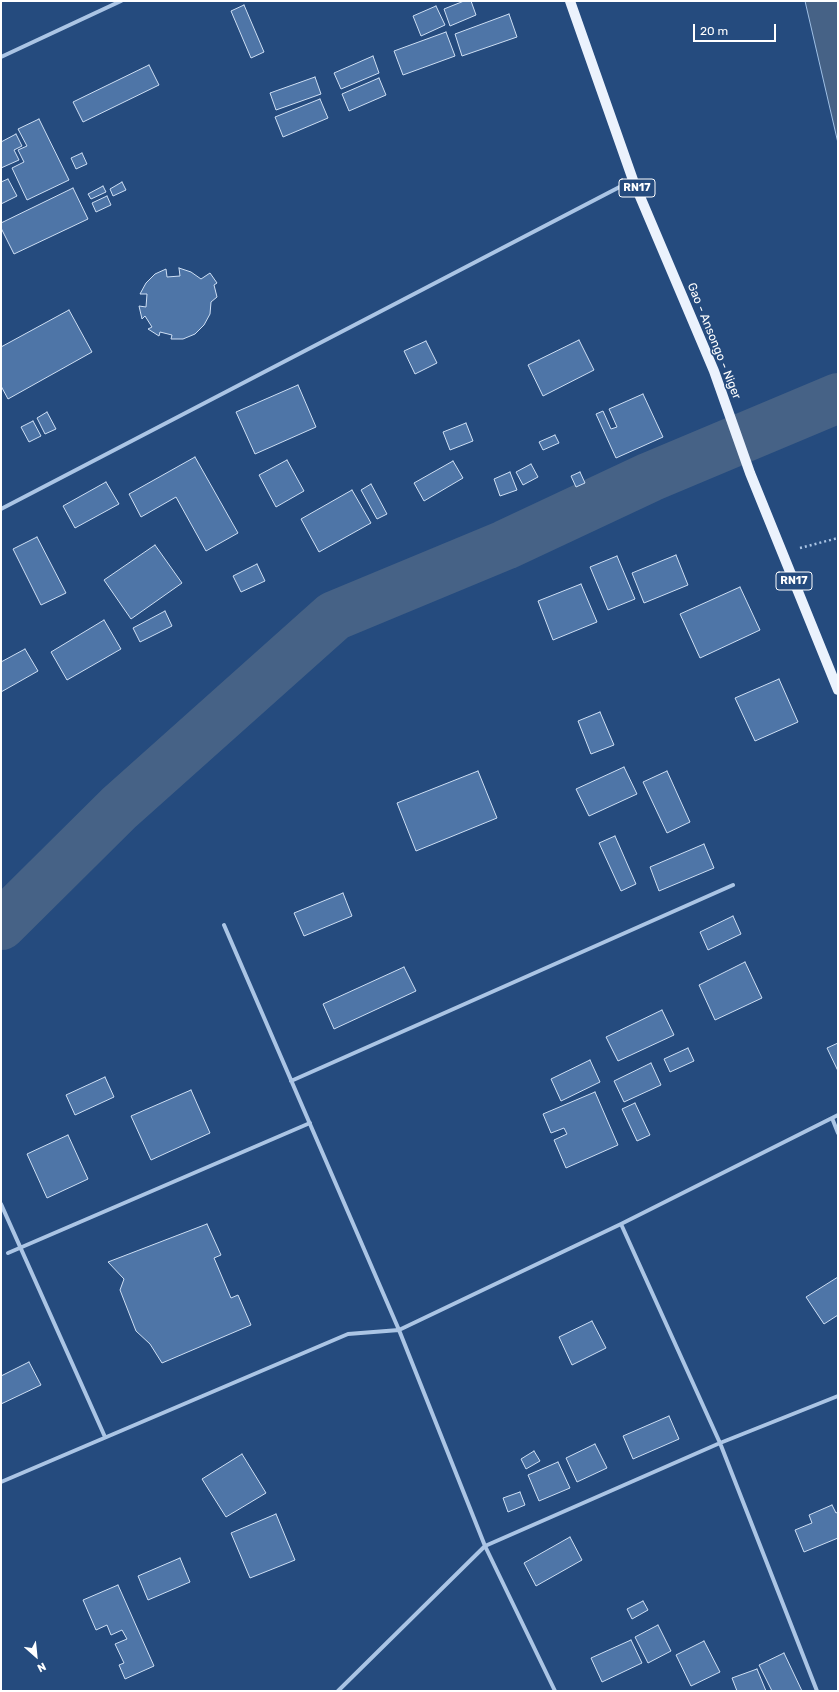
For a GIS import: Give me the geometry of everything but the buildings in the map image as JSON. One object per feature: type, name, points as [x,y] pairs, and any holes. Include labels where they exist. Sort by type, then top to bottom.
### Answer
[{"type":"main road","name":"Gao - Ansongo - Niger","points":[[570,1],[633,180],[714,371],[750,473],[838,690]]},
{"type":"street","points":[[1,57],[121,1]]},
{"type":"street","points":[[1,509],[633,180]]},
{"type":"street","points":[[291,1081],[733,885]]},
{"type":"street","points":[[224,925],[399,1330],[485,1546],[555,1691]]},
{"type":"street","points":[[1,1482],[348,1334],[399,1330],[621,1224],[838,1115]]},
{"type":"street","points":[[832,1118],[838,1133]]},
{"type":"street","points":[[8,1253],[310,1123]]},
{"type":"street","points":[[1,1204],[105,1437]]},
{"type":"street","points":[[621,1224],[720,1443],[817,1691]]},
{"type":"street","points":[[338,1691],[485,1546],[720,1443],[838,1396]]},
{"type":"path","points":[[782,553],[838,538]]},
{"type":"water","points":[[805,1],[838,1],[838,143]]},
{"type":"waterway","points":[[1,925],[119,808],[334,616],[505,545],[650,477],[838,398]]}]
